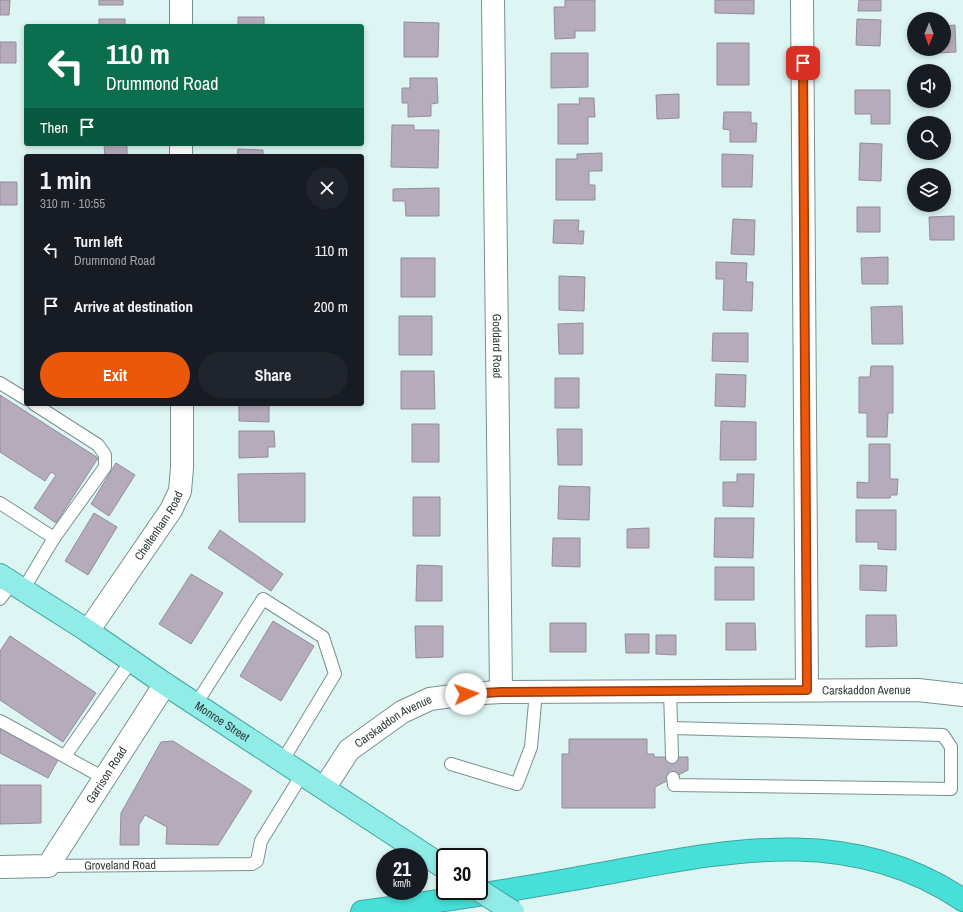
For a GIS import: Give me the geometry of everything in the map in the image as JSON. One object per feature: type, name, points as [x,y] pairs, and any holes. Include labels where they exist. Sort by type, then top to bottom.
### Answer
[{"type":"highway","points":[[362,912],[541,885],[732,852],[775,848],[854,854],[891,864],[920,876],[963,900]]},
{"type":"main road","name":"Monroe Street","points":[[9,587],[88,631],[165,684],[325,787],[436,862]]},
{"type":"main road","points":[[488,896],[513,912]]},
{"type":"street","points":[[181,0],[181,24]]},
{"type":"street","name":"Goddard Road","points":[[493,0],[501,692]]},
{"type":"street","points":[[802,0],[807,690]]},
{"type":"street","name":"Cheltenham Road","points":[[88,631],[172,510],[180,491],[182,468],[182,406]]},
{"type":"street","name":"Garrison Road","points":[[48,866],[165,684]]},
{"type":"street","name":"Carskaddon Avenue","points":[[325,787],[349,750],[402,712],[430,699],[466,694],[501,692],[918,690],[963,695]]},
{"type":"street","name":"Groveland Road","points":[[0,867],[48,866]]},
{"type":"lane","points":[[0,383],[24,398]]},
{"type":"lane","points":[[9,587],[54,538],[105,466],[105,454],[98,445],[37,406]]},
{"type":"lane","points":[[0,503],[54,538]]},
{"type":"lane","points":[[196,704],[263,599],[323,637],[335,674],[283,760]]},
{"type":"lane","points":[[65,756],[131,660]]},
{"type":"lane","points":[[670,691],[672,757]]},
{"type":"lane","points":[[450,764],[517,784],[531,747],[536,692]]},
{"type":"lane","points":[[0,721],[104,778]]},
{"type":"lane","points":[[671,728],[942,735],[951,747],[951,789],[674,785],[673,778]]},
{"type":"lane","name":"Groveland Road","points":[[48,866],[252,864],[257,861],[261,841],[303,773]]},
{"type":"building","points":[[0,0],[10,0],[9,15],[0,15]]},
{"type":"building","points":[[99,0],[123,0],[123,5],[99,5]]},
{"type":"building","points":[[565,0],[595,0],[595,31],[575,31],[575,38],[555,39],[554,7],[565,7]]},
{"type":"building","points":[[715,0],[754,0],[754,14],[715,13]]},
{"type":"building","points":[[859,0],[881,0],[881,11],[858,11]]},
{"type":"building","points":[[238,17],[264,17],[264,24],[238,24]]},
{"type":"building","points":[[99,19],[125,19],[125,24],[99,24]]},
{"type":"building","points":[[857,19],[881,20],[880,46],[856,45]]},
{"type":"building","points":[[404,22],[439,23],[438,57],[404,57]]},
{"type":"building","points":[[951,25],[955,25],[956,52],[951,52]]},
{"type":"building","points":[[0,42],[16,42],[16,63],[0,63]]},
{"type":"building","points":[[717,43],[749,43],[749,85],[717,85]]},
{"type":"building","points":[[551,53],[588,53],[588,87],[551,88]]},
{"type":"building","points":[[410,78],[437,78],[438,103],[431,104],[431,116],[408,117],[408,103],[402,103],[402,88],[410,88]]},
{"type":"building","points":[[855,90],[890,90],[890,124],[871,124],[871,114],[855,114]]},
{"type":"building","points":[[679,94],[679,118],[657,119],[656,95]]},
{"type":"building","points":[[579,98],[594,98],[595,117],[588,117],[588,144],[558,144],[558,104],[580,104]]},
{"type":"building","points":[[724,112],[751,112],[751,123],[757,123],[756,142],[730,142],[730,130],[723,129]]},
{"type":"building","points":[[392,125],[414,125],[414,130],[439,130],[438,168],[391,167]]},
{"type":"building","points":[[860,143],[882,144],[881,181],[859,180]]},
{"type":"building","points":[[104,146],[127,146],[127,154],[105,154]]},
{"type":"building","points":[[238,149],[263,150],[263,154],[237,154]]},
{"type":"building","points":[[602,153],[602,171],[589,171],[589,185],[595,185],[595,200],[556,200],[556,159],[577,159],[577,154]]},
{"type":"building","points":[[722,154],[753,155],[752,187],[722,187]]},
{"type":"building","points":[[0,182],[17,182],[17,205],[0,205]]},
{"type":"building","points":[[439,188],[439,216],[406,216],[405,201],[393,201],[393,189]]},
{"type":"building","points":[[857,207],[880,207],[880,232],[857,232]]},
{"type":"building","points":[[954,216],[954,240],[930,240],[929,217]]},
{"type":"building","points":[[733,219],[755,220],[754,255],[731,254]]},
{"type":"building","points":[[554,220],[579,220],[578,231],[584,231],[583,244],[553,243]]},
{"type":"building","points":[[888,257],[888,284],[862,284],[861,258]]},
{"type":"building","points":[[401,258],[435,258],[435,297],[401,297]]},
{"type":"building","points":[[716,262],[747,263],[746,282],[753,282],[752,311],[723,310],[724,279],[716,279]]},
{"type":"building","points":[[559,276],[585,277],[584,311],[559,310]]},
{"type":"building","points":[[902,306],[903,344],[872,344],[871,307]]},
{"type":"building","points":[[399,316],[432,316],[432,355],[399,355]]},
{"type":"building","points":[[583,323],[583,354],[559,354],[558,324]]},
{"type":"building","points":[[713,333],[748,333],[748,362],[712,361]]},
{"type":"building","points":[[871,366],[893,366],[893,413],[888,413],[887,437],[867,437],[867,413],[859,413],[859,377],[870,377]]},
{"type":"building","points":[[401,371],[434,371],[435,409],[401,409]]},
{"type":"building","points":[[716,374],[746,375],[745,407],[715,406]]},
{"type":"building","points":[[555,378],[579,378],[579,408],[555,408]]},
{"type":"building","points":[[0,395],[98,458],[56,523],[34,508],[56,475],[51,472],[45,481],[0,452]]},
{"type":"building","points":[[239,406],[269,406],[269,422],[239,421]]},
{"type":"building","points":[[721,421],[756,422],[756,460],[720,460]]},
{"type":"building","points":[[412,424],[439,424],[439,462],[412,462]]},
{"type":"building","points":[[557,429],[582,429],[582,465],[558,465]]},
{"type":"building","points":[[239,431],[274,431],[275,447],[268,447],[268,457],[239,458]]},
{"type":"building","points":[[869,444],[890,444],[890,479],[898,479],[897,495],[891,495],[890,498],[857,498],[857,482],[869,483]]},
{"type":"building","points":[[116,463],[135,475],[109,516],[91,504]]},
{"type":"building","points":[[305,473],[305,522],[239,522],[238,474]]},
{"type":"building","points":[[737,474],[754,474],[753,507],[723,506],[723,482],[737,482]]},
{"type":"building","points":[[559,486],[590,487],[589,520],[558,519]]},
{"type":"building","points":[[413,497],[440,497],[440,536],[413,536]]},
{"type":"building","points":[[856,510],[896,510],[896,550],[878,549],[878,542],[856,542]]},
{"type":"building","points":[[94,513],[117,527],[88,575],[65,561]]},
{"type":"building","points":[[715,518],[754,518],[753,558],[714,557]]},
{"type":"building","points":[[649,528],[649,548],[627,548],[627,529]]},
{"type":"building","points":[[220,530],[283,574],[271,591],[208,548]]},
{"type":"building","points":[[553,538],[580,538],[580,567],[552,566]]},
{"type":"building","points":[[417,565],[442,566],[442,601],[416,601]]},
{"type":"building","points":[[860,565],[887,566],[886,591],[860,590]]},
{"type":"building","points":[[715,567],[754,567],[754,600],[715,600]]},
{"type":"building","points":[[191,574],[223,593],[191,644],[159,624]]},
{"type":"building","points":[[866,615],[896,615],[897,646],[866,647]]},
{"type":"building","points":[[273,621],[314,646],[281,701],[240,676]]},
{"type":"building","points":[[550,623],[586,623],[586,652],[550,652]]},
{"type":"building","points":[[726,623],[755,623],[756,650],[726,650]]},
{"type":"building","points":[[415,626],[443,626],[443,657],[416,658]]},
{"type":"building","points":[[625,634],[649,634],[649,653],[626,653]]},
{"type":"building","points":[[656,635],[676,635],[676,655],[656,654]]},
{"type":"building","points":[[10,636],[96,693],[63,742],[0,700],[0,651]]},
{"type":"building","points":[[0,727],[59,758],[48,778],[0,753]]},
{"type":"building","points":[[569,739],[647,739],[647,754],[654,754],[654,757],[688,757],[688,770],[655,787],[655,808],[562,808],[562,754],[569,754]]},
{"type":"building","points":[[173,741],[252,791],[218,845],[166,844],[167,827],[145,815],[139,825],[139,845],[120,845],[121,813],[161,742]]},
{"type":"building","points":[[0,785],[41,785],[41,823],[0,824]]},
{"type":"route","points":[[466,694],[501,692],[807,690],[803,63]]}]
